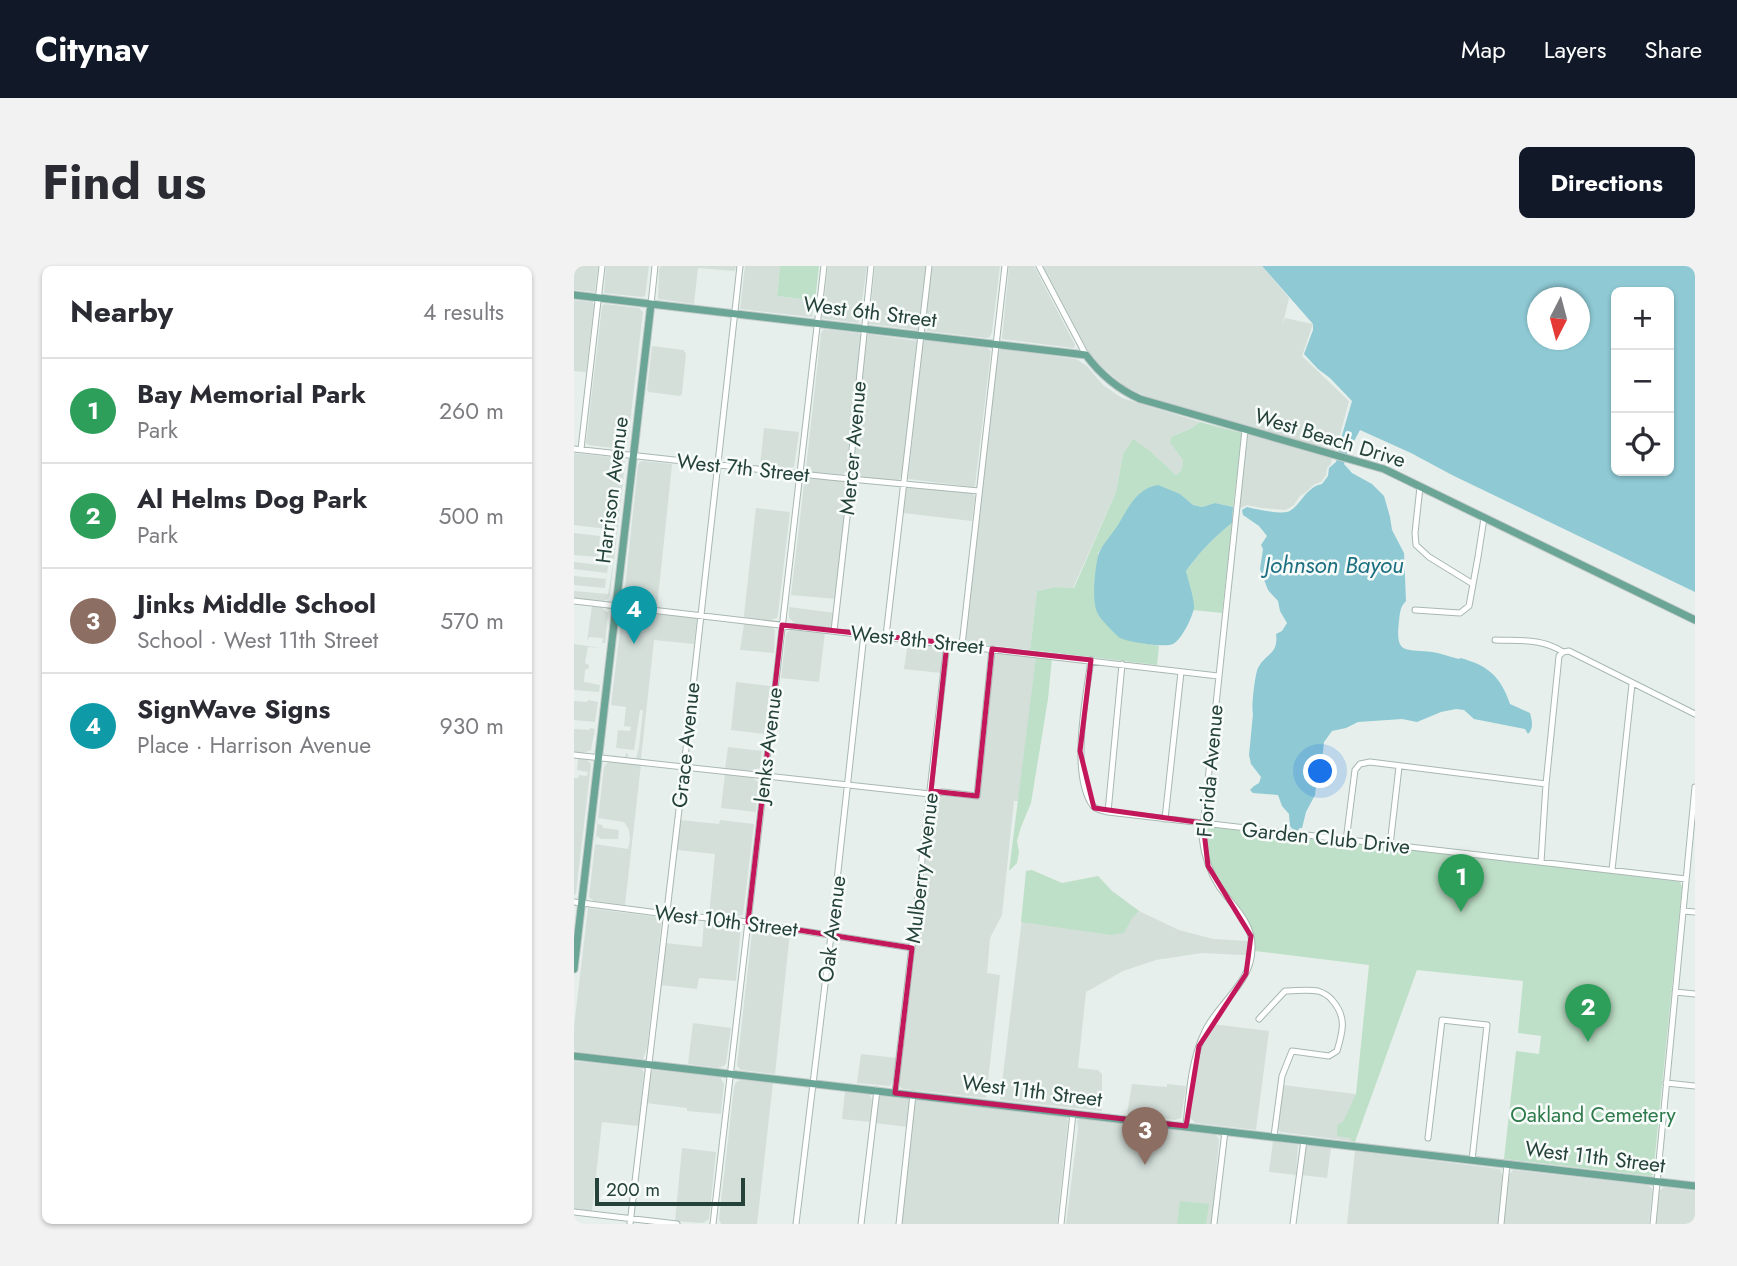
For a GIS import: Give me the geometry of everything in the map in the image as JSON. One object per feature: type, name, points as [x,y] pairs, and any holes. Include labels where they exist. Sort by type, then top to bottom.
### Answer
[{"type":"main road","name":"West 6th Street","points":[[574,295],[1086,355]]},
{"type":"main road","name":"Harrison Avenue","points":[[574,969],[578,903],[598,757],[651,304]]},
{"type":"main road","name":"West Beach Drive","points":[[1086,355],[1107,378],[1133,396],[1383,469],[1695,620]]},
{"type":"main road","name":"West 11th Street","points":[[574,1056],[1695,1186]]},
{"type":"street","points":[[581,449],[602,266]]},
{"type":"street","name":"Harrison Avenue","points":[[651,304],[655,266]]},
{"type":"street","name":"Grace Avenue","points":[[630,1221],[740,266]]},
{"type":"street","name":"Jenks Avenue","points":[[713,1224],[824,266]]},
{"type":"street","name":"Mercer Avenue","points":[[834,631],[871,266]]},
{"type":"street","points":[[886,636],[929,266]]},
{"type":"street","points":[[962,645],[1005,266]]},
{"type":"street","name":"West Beach Drive","points":[[1038,266],[1086,355]]},
{"type":"street","name":"Florida Avenue","points":[[1186,1126],[1192,1072],[1200,1042],[1216,1012],[1246,974],[1251,963],[1251,933],[1219,886],[1208,866],[1203,849],[1203,824],[1245,430]]},
{"type":"street","name":"West 7th Street","points":[[574,449],[979,491]]},
{"type":"street","points":[[1420,487],[1416,545],[1429,557],[1473,584]]},
{"type":"street","points":[[1415,610],[1460,613],[1469,606],[1483,518]]},
{"type":"street","name":"West 8th Street","points":[[574,601],[1218,676]]},
{"type":"street","name":"Oak Avenue","points":[[796,1224],[864,634]]},
{"type":"street","points":[[1495,640],[1537,641],[1553,645],[1563,652]]},
{"type":"street","name":"Mulberry Avenue","points":[[895,1093],[947,643]]},
{"type":"street","points":[[574,755],[930,794],[943,792],[977,796],[992,649]]},
{"type":"street","points":[[1541,862],[1559,656],[1563,652],[1569,651],[1695,715]]},
{"type":"street","name":"Garden Club Drive","points":[[1091,660],[1080,751],[1086,788],[1093,805],[1098,809],[1203,824],[1686,879]]},
{"type":"street","points":[[1108,812],[1122,664]]},
{"type":"street","points":[[1165,819],[1181,672]]},
{"type":"street","points":[[1612,870],[1632,684]]},
{"type":"street","points":[[1346,841],[1355,770],[1360,764],[1370,762],[1546,784]]},
{"type":"street","points":[[1390,845],[1399,767]]},
{"type":"street","points":[[1653,1224],[1695,787]]},
{"type":"street","name":"West 10th Street","points":[[578,903],[748,922],[912,948]]},
{"type":"street","points":[[1683,911],[1695,912]]},
{"type":"street","points":[[1259,1019],[1285,990],[1317,991],[1328,995],[1339,1008],[1342,1018],[1337,1051],[1329,1056],[1292,1051],[1282,1076],[1274,1136]]},
{"type":"street","points":[[1675,992],[1695,994]]},
{"type":"street","points":[[1428,1138],[1442,1020],[1487,1024],[1472,1160]]},
{"type":"street","points":[[1666,1083],[1695,1086]]},
{"type":"street","points":[[861,1224],[877,1090]]},
{"type":"street","points":[[899,1224],[913,1094]]},
{"type":"street","points":[[1062,1224],[1073,1113]]},
{"type":"street","points":[[1214,1224],[1225,1131]]},
{"type":"street","points":[[1293,1224],[1304,1140]]},
{"type":"street","points":[[1501,1224],[1507,1164]]},
{"type":"street","points":[[574,1212],[630,1221],[677,1224]]},
{"type":"highlighted area","points":[[782,625],[947,643],[931,791],[977,796],[992,649],[1091,660],[1080,751],[1094,808],[1203,823],[1208,866],[1251,936],[1246,974],[1199,1046],[1186,1126],[895,1093],[912,948],[748,922]]},
{"type":"shaded area","points":[[574,266],[598,266],[595,292],[574,290]]},
{"type":"shaded area","points":[[606,266],[649,266],[645,296],[604,293]]},
{"type":"shaded area","points":[[661,266],[736,266],[735,271],[698,268],[694,304],[658,299]]},
{"type":"shaded area","points":[[745,266],[780,266],[777,296],[815,301],[812,317],[740,309]]},
{"type":"shaded area","points":[[828,266],[867,266],[859,323],[822,318]]},
{"type":"shaded area","points":[[875,266],[926,266],[918,330],[869,324]]},
{"type":"shaded area","points":[[931,266],[1000,266],[990,337],[927,331]]},
{"type":"shaded area","points":[[1009,266],[1034,266],[1075,345],[1074,348],[1002,339]]},
{"type":"shaded area","points":[[1043,266],[1262,266],[1289,298],[1282,327],[1285,318],[1313,324],[1302,356],[1349,401],[1336,450],[1158,402],[1126,387],[1088,351]]},
{"type":"shaded area","points":[[574,300],[592,302],[594,305],[586,372],[574,371]]},
{"type":"shaded area","points":[[604,304],[639,308],[643,312],[628,440],[623,449],[586,443]]},
{"type":"shaded area","points":[[824,329],[861,335],[846,471],[842,475],[814,472],[806,468],[821,333]]},
{"type":"shaded area","points":[[868,334],[917,341],[902,475],[896,481],[855,477],[851,471]]},
{"type":"shaded area","points":[[926,340],[987,348],[991,351],[973,487],[908,479],[923,344]]},
{"type":"shaded area","points":[[652,346],[684,350],[686,353],[680,396],[647,390]]},
{"type":"shaded area","points":[[1002,349],[1076,359],[1087,366],[1103,385],[1122,398],[1200,422],[1171,437],[1170,443],[1183,460],[1182,469],[1176,475],[1150,451],[1133,440],[1123,454],[1116,492],[1073,588],[1055,587],[1037,591],[1030,650],[969,643],[964,639],[997,352]]},
{"type":"shaded area","points":[[764,428],[799,432],[794,467],[760,466]]},
{"type":"shaded area","points":[[1247,434],[1332,458],[1331,464],[1321,482],[1300,496],[1294,505],[1286,510],[1247,505],[1239,509]]},
{"type":"shaded area","points":[[574,453],[624,460],[617,535],[616,530],[574,525]]},
{"type":"shaded area","points":[[643,461],[672,465],[657,607],[632,605],[624,598],[638,465]]},
{"type":"shaded area","points":[[807,479],[848,482],[837,599],[791,595],[804,484]]},
{"type":"shaded area","points":[[908,486],[972,493],[975,497],[972,521],[903,513]]},
{"type":"shaded area","points":[[756,508],[790,512],[778,614],[777,618],[771,620],[745,618],[744,615]]},
{"type":"shaded area","points":[[574,533],[600,536],[598,557],[574,555]]},
{"type":"shaded area","points":[[604,536],[617,536],[610,595],[608,599],[603,601],[574,598],[574,591],[608,594],[614,559],[602,557]]},
{"type":"shaded area","points":[[574,562],[608,566],[607,573],[574,569]]},
{"type":"shaded area","points":[[574,576],[606,579],[605,588],[574,585]]},
{"type":"shaded area","points":[[592,606],[601,607],[608,613],[605,643],[602,643],[603,638],[589,637],[587,641]]},
{"type":"shaded area","points":[[789,607],[835,613],[833,624],[830,627],[795,623],[789,618]]},
{"type":"shaded area","points":[[630,610],[697,618],[694,644],[654,640],[641,759],[636,759],[643,710],[640,710],[634,750],[616,748],[618,730],[630,731],[631,727],[624,726],[626,707],[611,705],[622,614]]},
{"type":"shaded area","points":[[744,624],[772,627],[775,630],[774,653],[740,650]]},
{"type":"shaded area","points":[[790,630],[825,632],[819,682],[781,678],[786,634]]},
{"type":"shaded area","points":[[908,642],[939,646],[943,656],[941,673],[904,669]]},
{"type":"shaded area","points":[[574,644],[602,648],[588,647],[585,663],[589,668],[585,670],[584,682],[600,685],[599,692],[574,690]]},
{"type":"shaded area","points":[[997,653],[1036,657],[1021,801],[1014,801],[1002,915],[990,938],[987,973],[1000,975],[986,1098],[903,1089],[899,1083],[932,799],[940,794],[978,796],[994,655]]},
{"type":"shaded area","points":[[736,682],[770,686],[764,734],[731,730]]},
{"type":"shaded area","points":[[574,701],[598,702],[595,722],[574,720]]},
{"type":"shaded area","points":[[574,729],[595,729],[591,750],[574,752]]},
{"type":"shaded area","points":[[728,747],[762,751],[760,768],[749,771],[725,769]]},
{"type":"shaded area","points":[[574,757],[587,760],[591,764],[574,896],[574,778],[579,775],[587,776],[588,772],[577,770],[578,759]]},
{"type":"shaded area","points":[[607,763],[641,764],[625,905],[594,901],[589,897],[595,844],[628,849],[630,840],[629,830],[624,822],[598,818],[604,767]]},
{"type":"shaded area","points":[[725,774],[751,777],[758,782],[756,812],[721,808]]},
{"type":"shaded area","points":[[598,819],[598,824],[603,828],[619,830],[618,839],[601,839],[597,836],[595,843]]},
{"type":"shaded area","points":[[680,820],[719,824],[720,820],[754,824],[743,915],[709,915],[715,854],[677,850]]},
{"type":"shaded area","points":[[1098,876],[1112,891],[1139,911],[1179,930],[1213,939],[1249,941],[1248,957],[1202,953],[1156,960],[1123,971],[1086,992],[1078,1068],[1098,1070],[1102,1074],[1102,1111],[1000,1100],[1025,894],[1095,902]]},
{"type":"shaded area","points":[[588,908],[662,919],[647,1048],[643,1059],[574,1050],[574,1027]]},
{"type":"shaded area","points":[[704,920],[741,927],[736,981],[699,978],[697,989],[660,985],[665,943],[702,947]]},
{"type":"shaded area","points":[[758,927],[790,932],[775,1074],[741,1070],[737,1066],[752,932]]},
{"type":"shaded area","points":[[693,1023],[731,1028],[724,1066],[718,1068],[688,1064]]},
{"type":"shaded area","points":[[1212,1024],[1269,1031],[1256,1130],[1196,1123],[1190,1118],[1199,1053]]},
{"type":"shaded area","points":[[861,1054],[897,1058],[890,1086],[857,1083]]},
{"type":"shaded area","points":[[574,1061],[639,1068],[644,1073],[639,1126],[602,1122],[592,1211],[574,1209]]},
{"type":"shaded area","points":[[653,1070],[720,1077],[724,1084],[721,1114],[646,1103],[649,1076]]},
{"type":"shaded area","points":[[741,1080],[773,1083],[757,1224],[721,1224],[719,1219],[734,1087],[736,1082]]},
{"type":"shaded area","points":[[1132,1084],[1186,1086],[1181,1118],[1175,1120],[1127,1114]]},
{"type":"shaded area","points":[[1283,1085],[1356,1094],[1351,1141],[1280,1132],[1278,1129]]},
{"type":"shaded area","points":[[845,1091],[870,1096],[870,1122],[842,1119]]},
{"type":"shaded area","points":[[880,1096],[910,1099],[908,1127],[874,1123]]},
{"type":"shaded area","points":[[915,1100],[1066,1117],[1068,1121],[1057,1224],[901,1224]]},
{"type":"shaded area","points":[[1081,1118],[1216,1135],[1219,1139],[1212,1224],[1066,1224],[1077,1121]]},
{"type":"shaded area","points":[[1273,1141],[1298,1145],[1296,1175],[1269,1172]]},
{"type":"shaded area","points":[[1308,1145],[1331,1148],[1327,1178],[1301,1175],[1304,1149]]},
{"type":"shaded area","points":[[682,1148],[716,1152],[709,1219],[703,1223],[675,1221]]},
{"type":"shaded area","points":[[1355,1151],[1500,1169],[1503,1177],[1498,1224],[1347,1224]]},
{"type":"shaded area","points":[[1513,1170],[1648,1185],[1652,1189],[1649,1224],[1503,1224],[1508,1176]]},
{"type":"shaded area","points":[[1664,1187],[1695,1191],[1695,1224],[1656,1224],[1659,1191]]},
{"type":"green space","points":[[780,266],[819,266],[815,301],[777,296]]},
{"type":"green space","points":[[1200,422],[1242,433],[1233,507],[1215,503],[1202,507],[1193,505],[1180,494],[1111,536],[1098,553],[1120,638],[1159,646],[1157,665],[1030,650],[1037,591],[1055,587],[1074,588],[1116,492],[1123,454],[1133,439],[1176,475],[1182,469],[1183,460],[1170,443],[1171,437]]},
{"type":"green space","points":[[1232,523],[1222,613],[1193,610],[1186,571],[1207,545]]},
{"type":"green space","points":[[1036,657],[1052,658],[1048,699],[1031,803],[1017,841],[1017,863],[1009,871]]},
{"type":"green space","name":"Oakland Cemetery","points":[[1208,827],[1680,882],[1682,887],[1653,1175],[1504,1159],[1516,1051],[1539,1054],[1541,1036],[1518,1033],[1523,981],[1417,970],[1355,1142],[1351,1141],[1351,1138],[1337,1136],[1337,1125],[1343,1122],[1356,1094],[1369,965],[1255,951],[1251,928],[1246,918],[1221,883],[1211,863],[1205,830]]},
{"type":"green space","points":[[1032,870],[1062,883],[1098,876],[1112,891],[1139,911],[1124,933],[1111,935],[1021,922],[1026,871]]},
{"type":"green space","points":[[1180,1201],[1209,1204],[1206,1224],[1177,1224]]},
{"type":"water","name":"Johnson Bayou","points":[[1262,266],[1695,266],[1695,592],[1360,430],[1344,464],[1384,496],[1392,530],[1404,553],[1406,601],[1401,608],[1398,632],[1401,645],[1409,650],[1460,658],[1486,669],[1498,679],[1510,704],[1530,713],[1532,727],[1528,734],[1525,729],[1474,719],[1464,710],[1456,709],[1417,722],[1402,719],[1358,722],[1332,731],[1324,742],[1315,795],[1306,812],[1302,828],[1293,830],[1289,814],[1278,795],[1253,793],[1250,790],[1259,783],[1261,777],[1251,764],[1249,755],[1257,671],[1273,650],[1276,634],[1282,631],[1287,623],[1278,601],[1268,590],[1260,569],[1263,549],[1261,545],[1267,536],[1259,526],[1243,515],[1242,510],[1247,507],[1278,512],[1291,510],[1311,489],[1322,484],[1328,476],[1329,468],[1336,462],[1352,401],[1304,354],[1313,324]]},
{"type":"water","points":[[1158,485],[1180,494],[1193,505],[1202,507],[1215,503],[1233,507],[1232,523],[1207,546],[1186,571],[1194,608],[1183,633],[1169,645],[1146,644],[1120,638],[1099,616],[1095,602],[1094,586],[1101,548],[1139,494]]},
{"type":"place","name":"SignWave Signs","points":[[634,644]]},
{"type":"place","name":"Bay Memorial Park","points":[[1461,912]]},
{"type":"place","name":"Al Helms Dog Park","points":[[1588,1042]]},
{"type":"place","name":"Jinks Middle School","points":[[1145,1165]]}]
